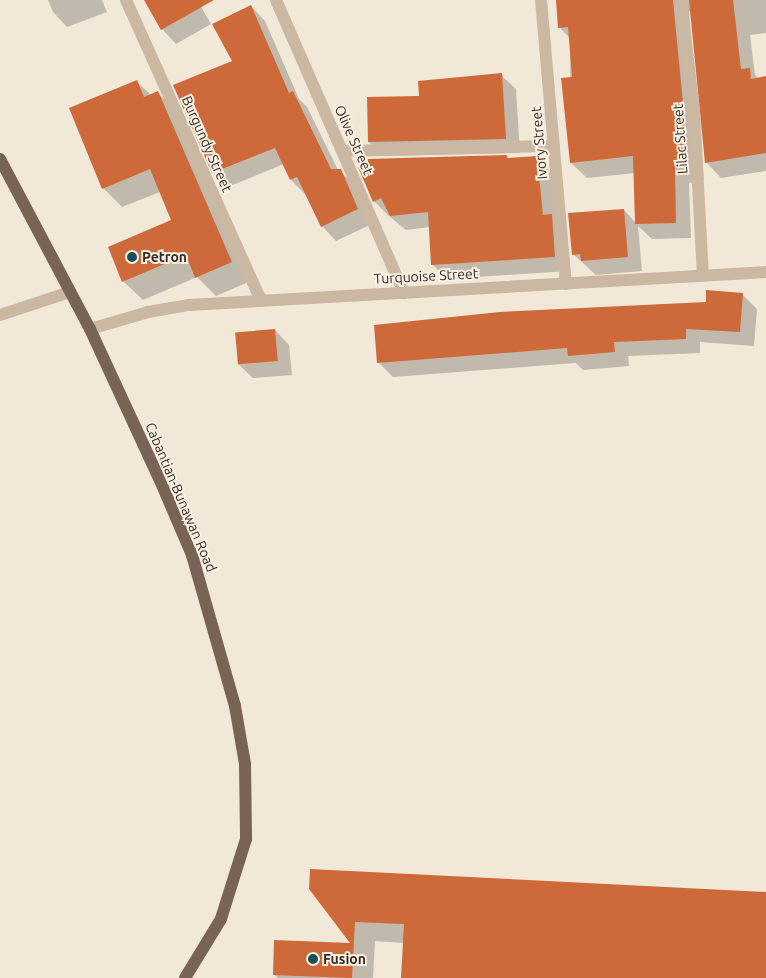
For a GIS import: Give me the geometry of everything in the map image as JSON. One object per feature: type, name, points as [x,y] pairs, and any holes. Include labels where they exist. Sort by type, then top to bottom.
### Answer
[{"type":"main road","name":"Cabantian-Bunawan Road","points":[[0,159],[90,329],[192,555],[221,648],[246,764],[246,840],[234,883],[221,919],[185,978]]},
{"type":"street","name":"Burgundy Street","points":[[126,0],[261,301]]},
{"type":"street","name":"Olive Street","points":[[276,0],[404,293]]},
{"type":"street","name":"Ivory Street","points":[[541,0],[566,284]]},
{"type":"street","name":"Lilac Street","points":[[681,0],[694,111],[703,276]]},
{"type":"street","points":[[343,151],[554,146]]},
{"type":"street","name":"Turquoise Street","points":[[90,329],[171,307],[766,272]]},
{"type":"street","points":[[0,315],[70,292]]},
{"type":"building","points":[[144,0],[214,0],[161,30]]},
{"type":"building","points":[[556,0],[673,0],[689,165],[675,168],[676,223],[635,224],[633,156],[570,163],[561,78],[572,77],[568,27],[558,28]]},
{"type":"building","points":[[689,0],[733,0],[741,69],[750,68],[751,79],[766,76],[766,153],[705,163]]},
{"type":"building","points":[[251,5],[289,93],[293,91],[331,169],[341,169],[358,209],[321,227],[297,177],[290,180],[275,148],[212,173],[173,85],[232,61],[212,24]]},
{"type":"building","points":[[502,73],[506,139],[368,142],[367,97],[419,96],[418,81]]},
{"type":"building","points":[[137,80],[144,97],[158,91],[232,262],[195,278],[186,255],[122,282],[108,247],[171,220],[150,169],[102,189],[69,108]]},
{"type":"building","points":[[507,155],[507,158],[537,156],[543,215],[552,214],[555,257],[431,265],[428,212],[390,216],[381,198],[373,202],[358,167],[368,166],[368,159]]},
{"type":"building","points":[[624,209],[628,257],[581,261],[580,254],[572,255],[568,213]]},
{"type":"building","points":[[706,290],[743,293],[740,332],[686,329],[686,339],[614,342],[615,352],[568,356],[567,348],[377,363],[374,325],[500,312],[706,302]]},
{"type":"building","points":[[275,329],[278,361],[238,364],[235,332]]},
{"type":"building","points":[[310,869],[766,892],[766,978],[401,978],[404,924],[355,922],[352,978],[273,975],[274,940],[350,943],[309,889]]},
{"type":"place","name":"Petron","points":[[132,257]]},
{"type":"place","name":"Fusion","points":[[313,959]]}]
